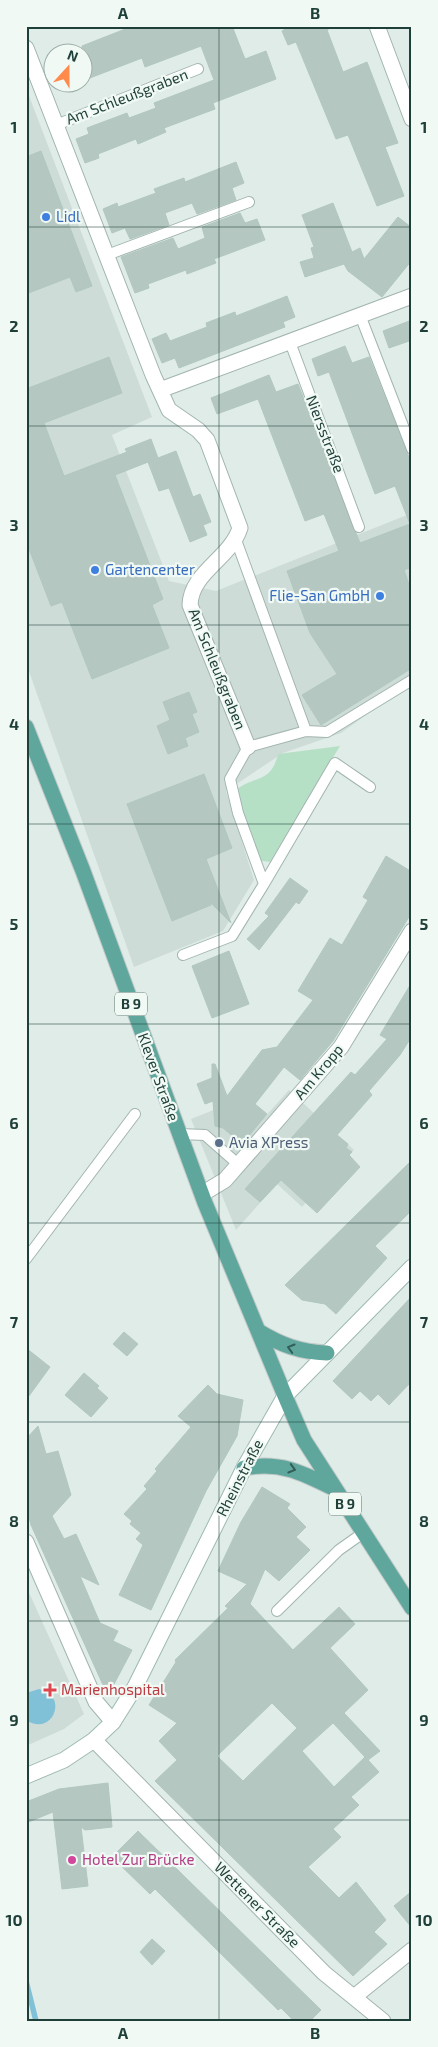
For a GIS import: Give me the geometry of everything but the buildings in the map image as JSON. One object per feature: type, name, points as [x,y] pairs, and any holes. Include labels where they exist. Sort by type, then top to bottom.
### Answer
[{"type":"main road","name":"Klever Straße","points":[[26,727],[83,871],[202,1194],[285,1396]]},
{"type":"main road","points":[[258,1331],[278,1344],[327,1353]]},
{"type":"main road","name":"B 9","points":[[285,1396],[304,1440],[412,1608]]},
{"type":"main road","points":[[244,1468],[280,1466],[300,1472],[336,1489]]},
{"type":"street","points":[[377,26],[412,119]]},
{"type":"street","name":"Am Schleußgraben","points":[[26,48],[160,390],[169,410],[198,430],[207,440],[240,528],[236,540],[198,580],[190,592],[190,605],[248,747]]},
{"type":"street","points":[[160,390],[412,296]]},
{"type":"street","name":"Am Kropp","points":[[202,1194],[225,1180],[341,1047],[412,931]]},
{"type":"street","name":"Rheinstraße","points":[[26,1776],[64,1760],[94,1740],[113,1722],[135,1687],[244,1468],[285,1396],[412,1267]]},
{"type":"street","points":[[26,1542],[96,1702],[113,1722]]},
{"type":"street","name":"Wettener Straße","points":[[94,1740],[324,1973],[383,2021]]},
{"type":"street","points":[[354,1997],[412,1950]]},
{"type":"lane","name":"Am Schleußgraben","points":[[56,124],[198,68]]},
{"type":"lane","points":[[107,255],[249,202]]},
{"type":"lane","points":[[360,315],[412,449]]},
{"type":"lane","name":"Niersstraße","points":[[290,342],[359,527]]},
{"type":"lane","points":[[236,540],[306,731]]},
{"type":"lane","points":[[264,884],[238,813],[230,778],[248,747],[306,731],[328,732],[412,680]]},
{"type":"lane","points":[[183,955],[232,936],[335,763],[370,787]]},
{"type":"lane","points":[[26,1259],[135,1114]]},
{"type":"lane","points":[[179,1134],[205,1135],[239,1165]]},
{"type":"lane","points":[[277,1611],[339,1550],[364,1533]]},
{"type":"shaded area","points":[[26,88],[152,417],[112,435],[169,581],[216,591],[412,513],[412,682],[341,733],[283,753],[226,791],[254,880],[223,931],[134,967],[26,663]]},
{"type":"shaded area","points":[[289,1090],[354,1150],[302,1207],[277,1184],[236,1230],[191,1119],[216,1109],[248,1136]]},
{"type":"shaded area","name":"Marienhospital","points":[[26,1586],[84,1714],[64,1729],[26,1746]]},
{"type":"green space","points":[[340,746],[270,862],[262,861],[259,858],[237,801],[236,790],[267,775],[275,764],[278,754]]},
{"type":"water","points":[[39,1689],[48,1693],[54,1699],[55,1706],[54,1714],[50,1720],[43,1724],[35,1724],[26,1720],[26,1693]]},
{"type":"waterway","points":[[26,1981],[36,2021]]},
{"type":"place","name":"Lidl","points":[[46,217]]},
{"type":"place","name":"Gartencenter","points":[[95,570]]},
{"type":"place","name":"Flie-San GmbH","points":[[380,596]]},
{"type":"place","name":"Avia XPress","points":[[219,1143]]},
{"type":"place","name":"Marienhospital","points":[[50,1690]]},
{"type":"place","name":"Hotel Zur Brücke","points":[[72,1860]]}]
